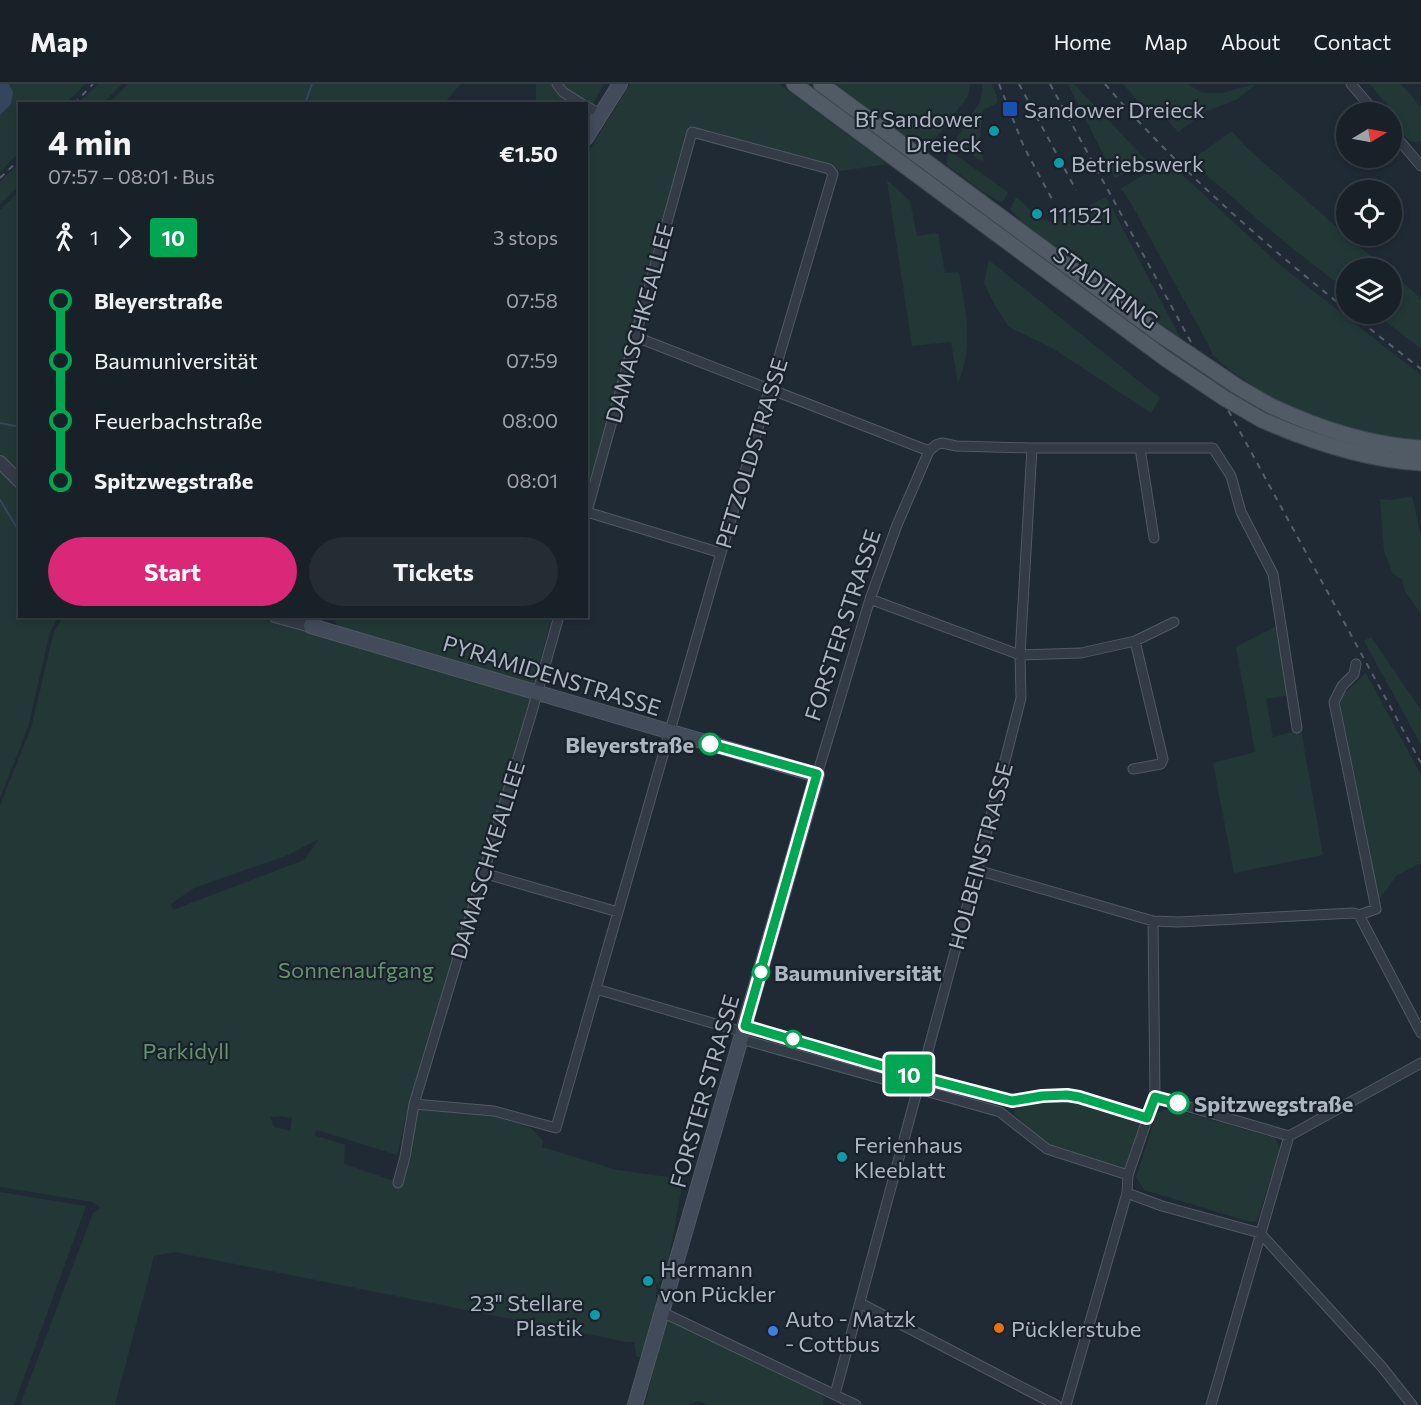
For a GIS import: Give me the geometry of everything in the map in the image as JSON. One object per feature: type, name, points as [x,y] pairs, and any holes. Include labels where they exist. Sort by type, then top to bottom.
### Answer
[{"type":"main road","points":[[590,111],[609,84]]},
{"type":"main road","points":[[590,111],[620,84]]},
{"type":"main road","name":"STADTRING","points":[[795,84],[1166,359],[1224,398],[1262,420],[1300,436],[1331,446],[1396,461],[1421,464]]},
{"type":"main road","name":"STADTRING","points":[[821,84],[1158,333],[1213,371],[1270,406],[1340,433],[1421,448]]},
{"type":"main road","name":"PYRAMIDENSTRASSE","points":[[313,621],[537,692],[817,774]]},
{"type":"main road","name":"FORSTER STRASSE","points":[[635,1405],[817,774]]},
{"type":"street","points":[[557,84],[563,92],[577,102]]},
{"type":"street","points":[[1351,84],[1366,102]]},
{"type":"street","name":"DAMASCHKEALLEE","points":[[588,509],[692,132],[829,169],[833,174]]},
{"type":"street","points":[[1402,141],[1417,154],[1421,166]]},
{"type":"street","name":"PETZOLDSTRASSE","points":[[670,732],[833,174]]},
{"type":"street","points":[[636,337],[933,448],[1213,448],[1231,476],[1241,512],[1273,574],[1297,728]]},
{"type":"street","name":"FORSTER STRASSE","points":[[817,774],[870,599],[897,525],[933,448]]},
{"type":"street","name":"HOLBEINSTRASSE","points":[[835,1394],[977,870],[1021,698],[1020,655],[1032,448]]},
{"type":"street","points":[[1140,448],[1154,538]]},
{"type":"street","points":[[0,462],[18,481]]},
{"type":"street","points":[[588,513],[721,553]]},
{"type":"street","points":[[870,599],[1020,655],[1081,653],[1135,641],[1174,622]]},
{"type":"street","name":"PYRAMIDENSTRASSE","points":[[290,618],[313,621]]},
{"type":"street","name":"DAMASCHKEALLEE","points":[[398,1183],[414,1104],[558,618]]},
{"type":"street","points":[[1133,769],[1161,764],[1163,759],[1135,641]]},
{"type":"street","points":[[977,870],[1153,921],[1354,913],[1359,915],[1376,909],[1334,702],[1342,686],[1354,674],[1356,664]]},
{"type":"street","points":[[414,1104],[494,1111],[556,1128],[670,732]]},
{"type":"street","points":[[483,873],[618,912]]},
{"type":"street","points":[[1359,915],[1421,1033]]},
{"type":"street","points":[[1066,1405],[1127,1193],[1128,1175],[1155,1097],[1153,921]]},
{"type":"street","points":[[596,988],[743,1032],[917,1089],[1000,1112],[1047,1149],[1128,1175]]},
{"type":"street","points":[[743,1032],[1012,1101],[1067,1095],[1147,1118]]},
{"type":"street","points":[[1155,1097],[1288,1136],[1421,1063]]},
{"type":"street","points":[[1211,1405],[1288,1136]]},
{"type":"street","points":[[1127,1193],[1162,1206],[1260,1233],[1382,1367],[1412,1405]]},
{"type":"street","points":[[860,1303],[1056,1405]]},
{"type":"street","points":[[662,1312],[856,1405]]},
{"type":"green space","points":[[0,84],[85,84],[67,102],[18,102],[18,153],[0,172]]},
{"type":"green space","points":[[98,84],[122,84],[104,102],[79,102]]},
{"type":"green space","points":[[128,84],[461,84],[445,102],[110,102]]},
{"type":"green space","points":[[536,84],[604,84],[588,113],[588,102],[536,102]]},
{"type":"green space","points":[[630,84],[779,84],[887,164],[841,171],[689,127],[588,491],[588,152]]},
{"type":"green space","points":[[836,84],[970,84],[968,96],[929,147],[921,148]]},
{"type":"green space","points":[[983,84],[992,84],[997,103],[983,110],[979,144],[984,160],[982,161],[953,144],[980,102]]},
{"type":"green space","points":[[1068,84],[1074,84],[1146,160],[1133,170],[1115,178]]},
{"type":"green space","points":[[1123,84],[1187,84],[1201,92],[1222,93],[1256,84],[1238,99],[1205,112],[1178,132],[1156,107],[1148,113]]},
{"type":"green space","points":[[1370,84],[1401,84],[1421,107],[1421,141],[1414,142],[1402,133],[1402,102],[1385,102]]},
{"type":"green space","points":[[1232,131],[1246,147],[1336,227],[1336,246],[1358,246],[1373,258],[1336,258],[1336,282],[1282,240],[1190,161]]},
{"type":"green space","points":[[949,150],[1008,193],[1002,203],[983,192],[946,164]]},
{"type":"green space","points":[[1163,157],[1280,265],[1336,309],[1336,324],[1356,324],[1421,375],[1421,440],[1371,433],[1320,418],[1271,397],[1217,359],[1132,205],[1120,189],[1147,173]]},
{"type":"green space","points":[[18,164],[18,187],[0,204],[0,182]]},
{"type":"green space","points":[[887,180],[910,201],[917,236],[938,233],[945,273],[959,272],[966,315],[967,342],[958,384],[951,342],[912,346]]},
{"type":"green space","points":[[18,193],[18,474],[0,453],[0,210]]},
{"type":"green space","points":[[1016,197],[1039,216],[1055,223],[1106,197],[1181,339],[1027,226],[1010,209]]},
{"type":"green space","points":[[989,260],[1160,398],[1151,413],[1052,348],[1009,327],[984,283]]},
{"type":"green space","points":[[1067,275],[1201,371],[1205,380],[1066,277]]},
{"type":"green space","points":[[1402,282],[1421,298],[1421,349],[1389,324],[1402,324]]},
{"type":"green space","points":[[0,468],[18,488],[18,618],[57,618],[50,632],[28,727],[0,798]]},
{"type":"green space","points":[[1412,496],[1421,536],[1421,614],[1405,591],[1402,579],[1393,574],[1384,551],[1380,499],[1392,500]]},
{"type":"green space","points":[[62,618],[258,618],[531,696],[409,1103],[397,1155],[317,1130],[314,1135],[345,1145],[344,1164],[400,1183],[418,1108],[493,1116],[530,1127],[543,1141],[542,1147],[617,1170],[683,1179],[666,1276],[656,1285],[656,1305],[642,1358],[636,1356],[634,1342],[175,1252],[154,1256],[115,1405],[20,1405],[93,1213],[101,1208],[93,1202],[0,1187],[0,805],[31,728],[54,632]],"holes":[[[319,839],[304,860],[173,910],[171,904],[194,888],[288,855]],[[270,1117],[292,1118],[290,1131],[274,1127]]]},
{"type":"green space","points":[[332,618],[552,618],[533,686],[341,629]]},
{"type":"green space","points":[[1278,625],[1291,695],[1266,699],[1273,737],[1301,730],[1323,855],[1234,873],[1213,763],[1255,752],[1236,647]]},
{"type":"green space","points":[[1371,637],[1421,710],[1421,745],[1364,641]]},
{"type":"green space","points":[[1366,673],[1421,775],[1421,863],[1397,875],[1379,900],[1340,702],[1344,693]]},
{"type":"green space","points":[[1061,1100],[1078,1102],[1141,1123],[1128,1169],[1050,1144],[1014,1114],[1015,1108]]},
{"type":"green space","points":[[1169,1108],[1275,1138],[1280,1149],[1257,1221],[1251,1222],[1144,1190],[1136,1177],[1157,1113]]},
{"type":"green space","points":[[0,1192],[86,1206],[14,1405],[0,1405]]},
{"type":"green space","points":[[666,1317],[814,1388],[824,1397],[823,1405],[709,1405],[698,1401],[688,1405],[645,1405]]},
{"type":"water","points":[[0,84],[9,84],[13,92],[11,104],[0,115]]},
{"type":"waterway","points":[[306,102],[312,84]]},
{"type":"waterway","points":[[0,423],[18,427]]},
{"type":"waterway","points":[[0,500],[18,530]]},
{"type":"railway","points":[[76,102],[93,84]]},
{"type":"railway","points":[[999,84],[1024,147],[1054,203]]},
{"type":"railway","points":[[1019,84],[1076,190]]},
{"type":"railway","points":[[1050,84],[1421,763]]},
{"type":"railway","points":[[1105,84],[1161,145],[1221,203],[1336,301]]},
{"type":"railway","points":[[0,178],[18,161]]},
{"type":"railway","points":[[1364,324],[1421,369]]},
{"type":"bus line","name":"10","points":[[710,744],[817,774],[745,1026],[1012,1101],[1067,1095],[1147,1118],[1155,1097],[1178,1103]]},
{"type":"place","name":"Sandower Dreieck","points":[[1010,109]]},
{"type":"place","name":"Bf Sandower Dreieck","points":[[994,131]]},
{"type":"place","name":"Betriebswerk","points":[[1059,163]]},
{"type":"place","name":"111521","points":[[1037,214]]},
{"type":"place","name":"Bleyerstraße","points":[[710,744]]},
{"type":"place","name":"Baumuniversität","points":[[761,972]]},
{"type":"place","name":"Spitzwegstraße","points":[[1178,1103]]},
{"type":"place","name":"Ferienhaus Kleeblatt","points":[[842,1157]]},
{"type":"place","name":"Hermann von Pückler","points":[[648,1281]]},
{"type":"place","name":"23\" Stellare Plastik","points":[[595,1315]]},
{"type":"place","name":"Pücklerstube","points":[[999,1328]]},
{"type":"place","name":"Auto - Matzk - Cottbus","points":[[773,1331]]},
{"type":"park label","name":"Sonnenaufgang","points":[[356,969]]},
{"type":"park label","name":"Parkidyll","points":[[186,1050]]}]
